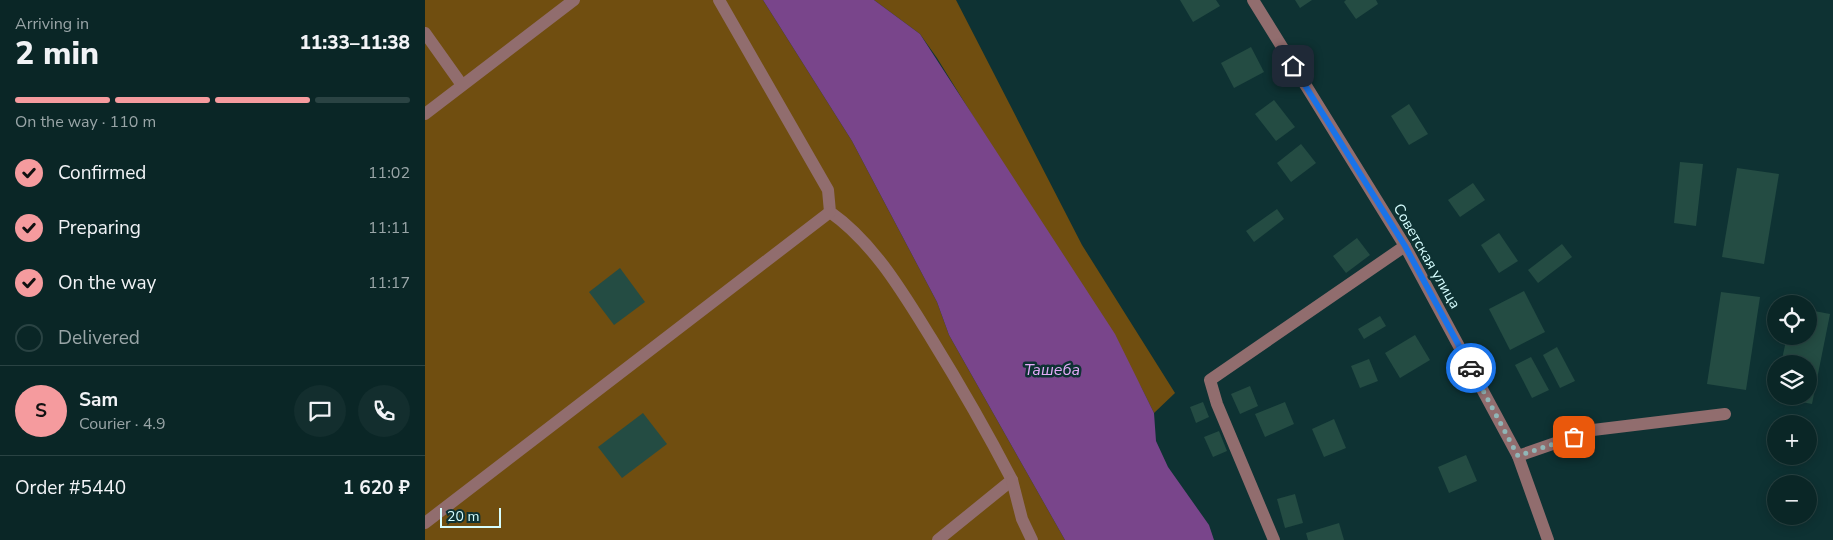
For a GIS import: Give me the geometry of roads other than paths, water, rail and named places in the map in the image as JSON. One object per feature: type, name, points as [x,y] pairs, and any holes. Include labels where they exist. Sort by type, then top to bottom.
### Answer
[{"type":"street","points":[[425,114],[574,0]]},
{"type":"street","points":[[719,0],[828,190],[830,212]]},
{"type":"street","name":"Советская улица","points":[[1253,0],[1405,246],[1518,456],[1548,540]]},
{"type":"street","points":[[425,34],[462,85]]},
{"type":"street","points":[[830,212],[849,225],[899,287],[979,417],[1012,480],[1022,519],[1032,540]]},
{"type":"street","points":[[425,524],[830,212]]},
{"type":"street","points":[[1274,540],[1217,404],[1210,380],[1405,246]]},
{"type":"street","points":[[1518,456],[1593,430],[1725,414]]},
{"type":"street","points":[[938,540],[1012,480]]},
{"type":"water","name":"Ташеба","points":[[763,0],[874,0],[920,34],[1115,334],[1154,413],[1156,441],[1168,467],[1209,525],[1214,540],[1065,540],[949,335],[937,302],[852,141]]}]
